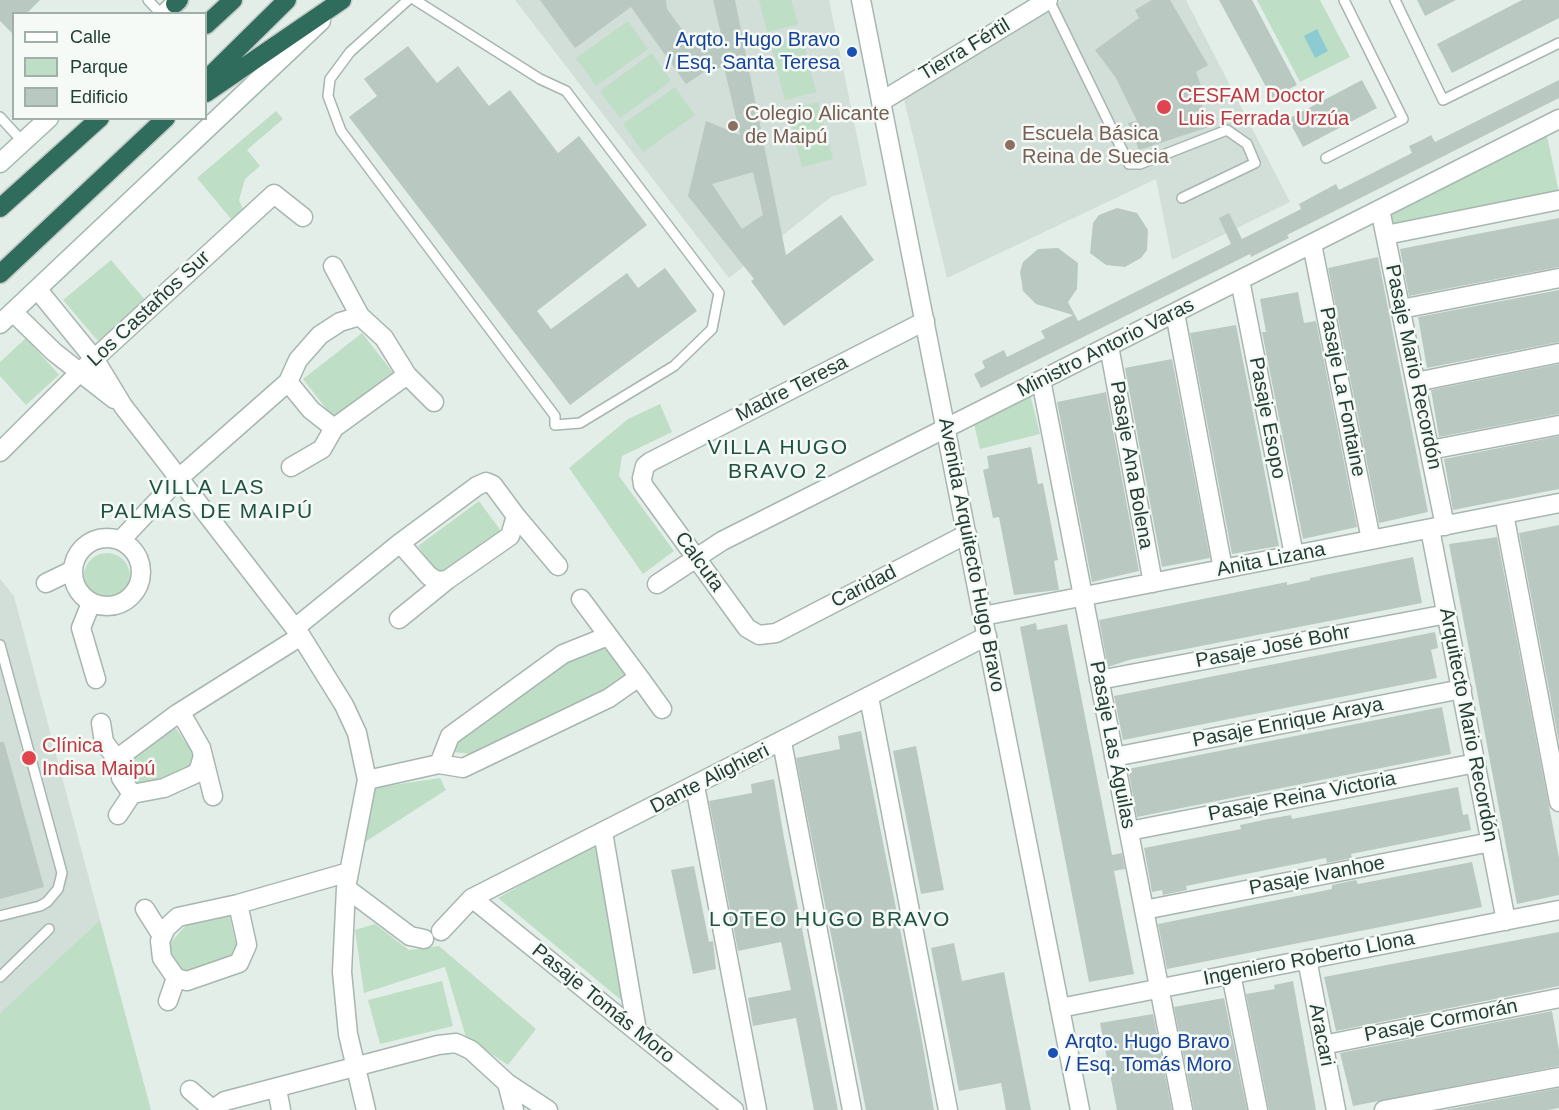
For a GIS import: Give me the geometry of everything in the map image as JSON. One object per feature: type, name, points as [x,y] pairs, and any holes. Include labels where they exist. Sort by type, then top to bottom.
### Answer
[{"type":"highway","points":[[207,24],[233,0]]},
{"type":"highway","points":[[207,79],[287,0]]},
{"type":"highway","points":[[207,92],[343,0]]},
{"type":"highway","points":[[0,208],[98,120]]},
{"type":"highway","points":[[0,274],[163,122]]},
{"type":"street","points":[[123,406],[7,318],[343,0]]},
{"type":"street","name":"Avenida Arquitecto Hugo Bravo","points":[[861,0],[1080,1110]]},
{"type":"street","name":"Tierra Fértil","points":[[882,101],[1048,0]]},
{"type":"street","name":"Ministro Antorio Varas","points":[[657,584],[695,557],[1559,119]]},
{"type":"street","points":[[0,164],[47,120]]},
{"type":"street","name":"Los Castaños Sur","points":[[0,452],[80,372],[274,194],[303,217]]},
{"type":"street","points":[[1386,235],[1559,200]]},
{"type":"street","name":"Pasaje Mario Recordón","points":[[1380,209],[1430,450],[1438,527]]},
{"type":"street","name":"Pasaje La Fontaine","points":[[1312,244],[1371,540]]},
{"type":"street","points":[[333,266],[360,316],[384,338],[407,375],[434,402]]},
{"type":"street","points":[[1401,309],[1559,278]]},
{"type":"street","name":"Pasaje Esopo","points":[[1240,280],[1294,555]]},
{"type":"street","points":[[38,290],[95,360],[123,406],[298,632],[352,720],[362,746],[367,780],[347,880],[342,972],[348,1034],[366,1110]]},
{"type":"street","points":[[1175,313],[1223,570]]},
{"type":"street","points":[[121,540],[178,478],[288,382],[298,360],[320,335],[340,322],[360,316]]},
{"type":"street","name":"Madre Teresa","points":[[643,485],[642,472],[650,462],[925,321]]},
{"type":"street","name":"Pasaje Ana Bolena","points":[[1109,346],[1153,583]]},
{"type":"street","points":[[1416,382],[1559,353]]},
{"type":"street","points":[[291,467],[322,449],[334,428],[407,375]]},
{"type":"street","name":"Pasaje Las Águilas","points":[[1041,380],[1183,1110]]},
{"type":"street","points":[[288,382],[311,410],[334,428]]},
{"type":"street","points":[[1430,450],[1559,425]]},
{"type":"street","points":[[119,762],[127,750],[298,632],[400,543],[486,482],[493,485],[558,566]]},
{"type":"street","name":"Calcuta","points":[[643,485],[747,628],[759,635]]},
{"type":"street","name":"Anita Lizana","points":[[983,616],[1559,503]]},
{"type":"street","points":[[1504,514],[1559,802]]},
{"type":"street","points":[[399,619],[447,580],[510,536],[516,516]]},
{"type":"street","name":"Arquitecto Mario Recordón","points":[[1438,527],[1447,614],[1506,921]]},
{"type":"street","name":"Caridad","points":[[759,635],[776,633],[967,534]]},
{"type":"street","points":[[110,537],[121,540],[132,548],[140,560],[142,573],[139,587],[130,598],[118,605],[105,606],[92,603],[77,589],[73,570],[75,559],[89,542],[110,537]]},
{"type":"street","points":[[400,543],[429,576],[437,580],[447,580]]},
{"type":"street","points":[[46,583],[73,570]]},
{"type":"street","points":[[580,599],[662,709]]},
{"type":"street","points":[[92,603],[81,628],[96,679]]},
{"type":"street","name":"Pasaje José Bohr","points":[[1099,680],[1447,614]]},
{"type":"street","points":[[439,764],[450,736],[563,654],[608,636]]},
{"type":"street","name":"Dante Alighieri","points":[[347,880],[410,936],[432,935],[472,898],[987,636]]},
{"type":"street","points":[[367,780],[439,764],[463,768],[609,698],[639,677]]},
{"type":"street","name":"Pasaje Enrique Araya","points":[[1114,757],[1462,689]]},
{"type":"street","points":[[869,698],[948,1110]]},
{"type":"street","points":[[177,714],[199,742],[213,796]]},
{"type":"street","points":[[101,723],[105,742],[119,762],[121,778],[132,794]]},
{"type":"street","points":[[782,742],[852,1110]]},
{"type":"street","points":[[118,815],[132,794],[164,788],[195,774],[203,756]]},
{"type":"street","name":"Pasaje Reina Victoria","points":[[1129,831],[1476,764]]},
{"type":"street","points":[[694,786],[757,1110]]},
{"type":"street","points":[[603,832],[637,1032]]},
{"type":"street","name":"Pasaje Ivanhoe","points":[[1144,910],[1491,842]]},
{"type":"street","points":[[162,936],[178,917],[347,880]]},
{"type":"street","name":"Pasaje Tomás Moro","points":[[472,898],[734,1110]]},
{"type":"street","points":[[145,909],[162,936],[162,958],[176,978],[187,981],[239,963],[247,945],[238,904]]},
{"type":"street","name":"Ingeniero Roberto Llona","points":[[1060,1008],[1559,910]]},
{"type":"street","name":"Aracari","points":[[1307,960],[1336,1110]]},
{"type":"street","points":[[1231,974],[1258,1110]]},
{"type":"street","points":[[168,1001],[176,978]]},
{"type":"street","name":"Pasaje Cormorán","points":[[1323,1045],[1559,998]]},
{"type":"street","points":[[190,1090],[212,1110],[225,1101],[438,1045],[456,1043],[477,1055],[507,1083],[548,1110]]},
{"type":"street","points":[[1384,1110],[1559,1077]]},
{"type":"street","points":[[507,1083],[514,1110]]},
{"type":"street","points":[[277,1089],[281,1110]]},
{"type":"lane","points":[[148,0],[171,6]]},
{"type":"lane","points":[[408,0],[350,52],[330,79],[328,96],[340,131],[555,416],[555,425],[580,423],[674,366],[712,329],[719,293],[566,91],[540,79],[415,0]]},
{"type":"lane","points":[[1048,0],[1129,164],[1140,164],[1227,130],[1247,144],[1255,163],[1182,198]]},
{"type":"lane","points":[[1326,158],[1403,119],[1344,0]]},
{"type":"lane","points":[[1395,0],[1443,100],[1559,43]]},
{"type":"lane","points":[[0,117],[23,142]]},
{"type":"lane","points":[[0,645],[62,873],[58,889],[47,902],[0,916]]},
{"type":"lane","points":[[0,976],[49,929]]},
{"type":"shaded area","name":"Colegio Alicante de Maipú","points":[[515,0],[829,0],[867,185],[831,197],[729,278]]},
{"type":"shaded area","points":[[1062,0],[1186,0],[1290,202],[1172,260],[1156,179],[947,278],[904,99]]},
{"type":"shaded area","name":"Clínica Indisa Maipú","points":[[0,579],[14,596],[100,920],[0,1013]]},
{"type":"green space","points":[[759,0],[791,0],[798,24],[767,32]]},
{"type":"green space","points":[[1257,0],[1320,0],[1350,57],[1300,82]]},
{"type":"green space","points":[[628,21],[648,49],[596,86],[576,58]]},
{"type":"green space","points":[[802,35],[816,92],[785,100],[770,43]]},
{"type":"green space","points":[[652,53],[671,81],[620,118],[600,91]]},
{"type":"green space","points":[[675,87],[695,115],[643,152],[623,124]]},
{"type":"green space","points":[[818,102],[833,159],[802,167],[787,110]]},
{"type":"green space","points":[[276,111],[283,119],[247,150],[260,166],[245,179],[239,200],[246,217],[236,225],[197,178]]},
{"type":"green space","points":[[1547,136],[1559,193],[1389,231],[1389,215]]},
{"type":"green space","points":[[111,260],[146,301],[98,341],[63,300]]},
{"type":"green space","points":[[362,333],[394,374],[335,420],[303,379]]},
{"type":"green space","points":[[26,338],[59,375],[26,405],[0,376],[0,362]]},
{"type":"green space","points":[[1030,394],[1040,434],[980,449],[974,424]]},
{"type":"green space","points":[[660,404],[672,432],[622,456],[619,476],[674,551],[643,574],[569,468],[628,419]]},
{"type":"green space","points":[[479,501],[501,531],[440,577],[418,546]]},
{"type":"green space","points":[[107,553],[123,560],[130,576],[123,592],[107,599],[91,592],[84,576],[91,560]]},
{"type":"green space","points":[[604,645],[626,674],[606,691],[470,754],[454,752],[457,738],[565,661]]},
{"type":"green space","points":[[174,726],[194,754],[191,767],[140,785],[128,779],[134,755]]},
{"type":"green space","points":[[440,778],[446,790],[365,842],[373,788]]},
{"type":"green space","points":[[595,843],[627,1005],[498,898]]},
{"type":"green space","points":[[229,914],[237,949],[227,965],[190,976],[171,961],[171,942],[188,923]]},
{"type":"green space","points":[[100,920],[151,1110],[0,1110],[0,1013]]},
{"type":"green space","points":[[375,924],[409,950],[439,946],[536,1029],[508,1065],[466,1037],[445,967],[364,993],[355,930]]},
{"type":"green space","points":[[442,981],[453,1026],[380,1044],[368,1000]]},
{"type":"water","points":[[1317,29],[1328,51],[1315,58],[1304,36]]},
{"type":"building","points":[[0,0],[40,0],[28,12],[12,12],[12,33],[0,21]]},
{"type":"building","points":[[540,0],[666,0],[667,9],[694,46],[722,38],[713,0],[735,0],[786,255],[841,215],[874,260],[784,326],[751,281],[754,279],[688,196],[706,121],[740,135],[724,67],[707,70],[686,84],[631,7],[575,48]],"holes":[[[753,172],[763,215],[742,229],[712,184]]]},
{"type":"building","points":[[1152,0],[1170,0],[1208,65],[1196,72],[1204,94],[1199,95],[1209,127],[1139,150],[1128,123],[1137,121],[1116,78],[1095,50],[1139,18],[1135,10]]},
{"type":"building","points":[[1219,0],[1252,0],[1297,85],[1272,98]]},
{"type":"building","points":[[1417,0],[1456,0],[1425,16]]},
{"type":"building","points":[[1522,0],[1559,0],[1559,18],[1452,73],[1437,44]]},
{"type":"building","points":[[408,46],[437,83],[458,66],[489,106],[510,90],[558,153],[579,136],[647,225],[537,311],[551,329],[627,273],[638,288],[665,268],[697,311],[570,405],[349,117],[377,96],[364,79]]},
{"type":"building","points":[[1362,80],[1377,108],[1303,147],[1288,119]]},
{"type":"building","points":[[1559,80],[1559,98],[1287,235],[1289,238],[1251,257],[1250,254],[981,388],[974,374],[985,368],[982,361],[1004,350],[1007,357],[1045,338],[1041,331],[1073,315],[1036,304],[1023,291],[1020,272],[1023,262],[1038,249],[1058,248],[1078,263],[1077,289],[1068,302],[1078,321],[1231,244],[1219,218],[1229,213],[1242,239],[1301,209],[1299,204],[1336,184],[1339,190],[1412,153],[1409,146],[1431,135],[1435,142]]},
{"type":"building","points":[[1117,208],[1137,213],[1148,230],[1147,250],[1141,258],[1125,267],[1106,265],[1090,253],[1093,223],[1099,215]]},
{"type":"building","points":[[1559,218],[1559,267],[1409,296],[1400,249]]},
{"type":"building","points":[[1378,257],[1428,512],[1379,523],[1328,268]]},
{"type":"building","points":[[1559,290],[1559,342],[1427,368],[1418,317]]},
{"type":"building","points":[[1298,292],[1304,323],[1316,321],[1357,527],[1303,539],[1262,332],[1266,332],[1260,299]]},
{"type":"building","points":[[1236,325],[1279,546],[1232,554],[1190,333]]},
{"type":"building","points":[[1172,359],[1210,558],[1162,567],[1125,368]]},
{"type":"building","points":[[1559,364],[1559,414],[1439,437],[1431,390]]},
{"type":"building","points":[[1106,392],[1139,571],[1092,582],[1057,402]]},
{"type":"building","points":[[1559,436],[1559,489],[1453,510],[1444,459]]},
{"type":"building","points":[[1031,447],[1038,484],[1043,483],[1058,560],[1054,561],[1059,590],[1014,595],[999,517],[993,518],[983,470],[989,468],[987,456]]},
{"type":"building","points":[[1559,525],[1559,742],[1519,533]]},
{"type":"building","points":[[1497,537],[1559,858],[1559,895],[1517,904],[1449,544]]},
{"type":"building","points":[[1413,557],[1422,603],[1129,660],[1108,667],[1099,620],[1287,582],[1287,585],[1310,580],[1310,578]]},
{"type":"building","points":[[1036,623],[1037,630],[1067,624],[1112,855],[1122,853],[1125,869],[1114,871],[1134,974],[1089,982],[1020,627]]},
{"type":"building","points":[[1435,632],[1438,648],[1431,650],[1437,678],[1123,740],[1114,696]]},
{"type":"building","points":[[1442,707],[1451,754],[1137,817],[1128,769]]},
{"type":"building","points":[[861,731],[934,1110],[866,1110],[803,795],[796,758],[840,749],[838,736]]},
{"type":"building","points":[[0,742],[4,742],[44,887],[0,899]]},
{"type":"building","points":[[916,746],[944,890],[921,894],[893,751]]},
{"type":"building","points":[[774,779],[838,1110],[814,1110],[796,1018],[753,1026],[748,998],[791,990],[781,942],[738,951],[709,801],[752,793],[751,784]]},
{"type":"building","points":[[1458,787],[1463,815],[1468,814],[1471,830],[1351,854],[1352,858],[1327,863],[1326,858],[1186,886],[1187,890],[1163,895],[1162,890],[1152,892],[1144,848],[1241,829],[1240,825],[1268,819],[1291,815],[1292,819]]},
{"type":"building","points":[[1472,862],[1482,907],[1167,969],[1158,924],[1332,889],[1332,885],[1356,880],[1358,884]]},
{"type":"building","points":[[694,866],[709,942],[713,941],[716,969],[693,974],[671,870]]},
{"type":"building","points":[[1559,932],[1559,986],[1336,1031],[1324,977]]},
{"type":"building","points":[[954,943],[962,981],[1004,972],[1031,1110],[1006,1110],[1001,1083],[959,1091],[931,948]]},
{"type":"building","points":[[1293,981],[1316,1110],[1269,1110],[1246,994],[1275,989],[1274,985]]},
{"type":"building","points":[[1224,998],[1247,1110],[1194,1110],[1174,1007]]},
{"type":"building","points":[[1552,1011],[1559,1050],[1559,1066],[1353,1106],[1340,1053]]},
{"type":"building","points":[[1153,1014],[1172,1110],[1117,1110],[1100,1023]]},
{"type":"building","points":[[1559,1088],[1559,1108],[1548,1110],[1445,1110]]},
{"type":"place","name":"Arqto. Hugo Bravo / Esq. Santa Teresa","points":[[852,52]]},
{"type":"place","name":"CESFAM Doctor Luis Ferrada Urzúa","points":[[1164,107]]},
{"type":"place","name":"Colegio Alicante de Maipú","points":[[733,126]]},
{"type":"place","name":"Escuela Básica Reina de Suecia","points":[[1010,145]]},
{"type":"place","name":"Clínica Indisa Maipú","points":[[29,758]]},
{"type":"place","name":"Arqto. Hugo Bravo / Esq. Tomás Moro","points":[[1053,1053]]},
{"type":"district","name":"VILLA HUGO BRAVO 2","points":[[778,460]]},
{"type":"district","name":"VILLA LAS PALMAS DE MAIPÚ","points":[[207,500]]},
{"type":"district","name":"LOTEO HUGO BRAVO","points":[[830,920]]}]
